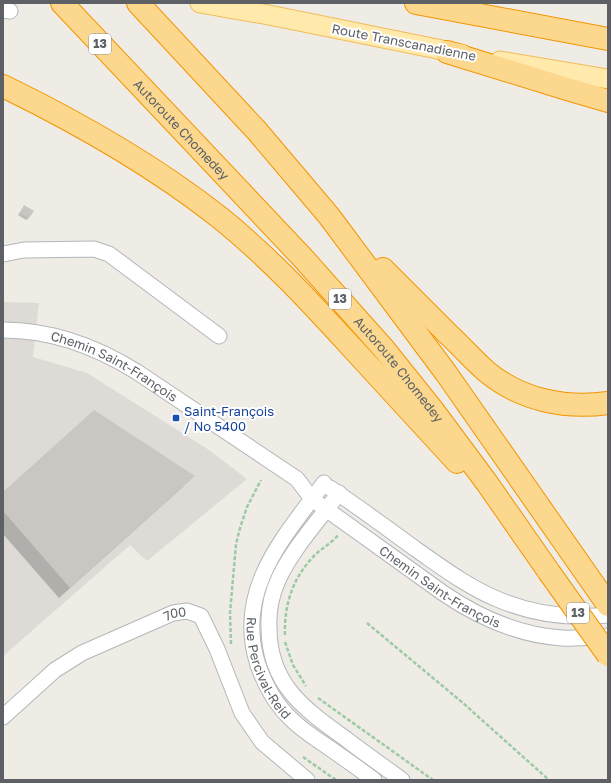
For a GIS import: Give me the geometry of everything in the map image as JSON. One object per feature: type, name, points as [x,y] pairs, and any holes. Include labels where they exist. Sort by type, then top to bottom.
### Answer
[{"type":"highway","name":"13","points":[[138,3],[257,131],[329,216],[442,368],[582,570],[608,605]]},
{"type":"highway","points":[[416,3],[608,39]]},
{"type":"highway","name":"Autoroute Chomedey","points":[[64,6],[296,252],[356,317],[404,373],[487,483],[548,572],[608,655]]},
{"type":"highway","points":[[447,52],[567,90],[608,100]]},
{"type":"highway","points":[[3,86],[113,144],[191,196],[220,218],[320,312],[525,537]]},
{"type":"highway","points":[[329,216],[477,362],[501,382],[530,396],[559,404],[592,405],[608,403]]},
{"type":"main road","name":"Route Transcanadienne","points":[[200,3],[284,18],[447,52],[608,79]]},
{"type":"street","points":[[3,254],[24,250],[94,249],[109,254],[219,336]]},
{"type":"street","name":"Chemin Saint-François","points":[[3,330],[36,333],[69,340],[99,351],[117,360],[171,393],[297,479],[312,499],[443,593],[462,606],[481,616],[542,635],[562,638],[608,636]]},
{"type":"street","name":"Chemin Saint-François","points":[[297,479],[324,483],[461,580],[498,600],[555,615],[608,615]]},
{"type":"street","name":"Rue Percival-Reid","points":[[324,483],[280,543],[264,571],[259,582],[254,604],[252,617],[252,641],[268,688],[274,699],[290,718],[374,780]]},
{"type":"street","name":"Rue Percival-Reid","points":[[339,493],[291,558],[275,587],[268,620],[272,656],[284,684],[304,708],[402,780]]},
{"type":"street","name":"700","points":[[3,717],[55,670],[82,653],[173,613],[187,611],[201,616],[242,713],[262,742],[307,780]]},
{"type":"path","name":"Rue Percival-Reid","points":[[310,691],[298,675],[288,653],[285,642],[285,614],[292,587],[297,577],[314,556],[337,537]]},
{"type":"path","points":[[367,623],[463,704],[549,780]]},
{"type":"path","points":[[315,696],[433,780]]},
{"type":"shaded area","points":[[3,302],[39,303],[33,357],[87,373],[209,450],[247,479],[147,561],[130,545],[3,656]]},
{"type":"building","points":[[24,205],[34,211],[29,218],[20,213]]},
{"type":"building","points":[[94,410],[195,476],[70,588],[3,511],[3,492]]},
{"type":"place","name":"Saint-François / No 5400","points":[[176,418]]}]
